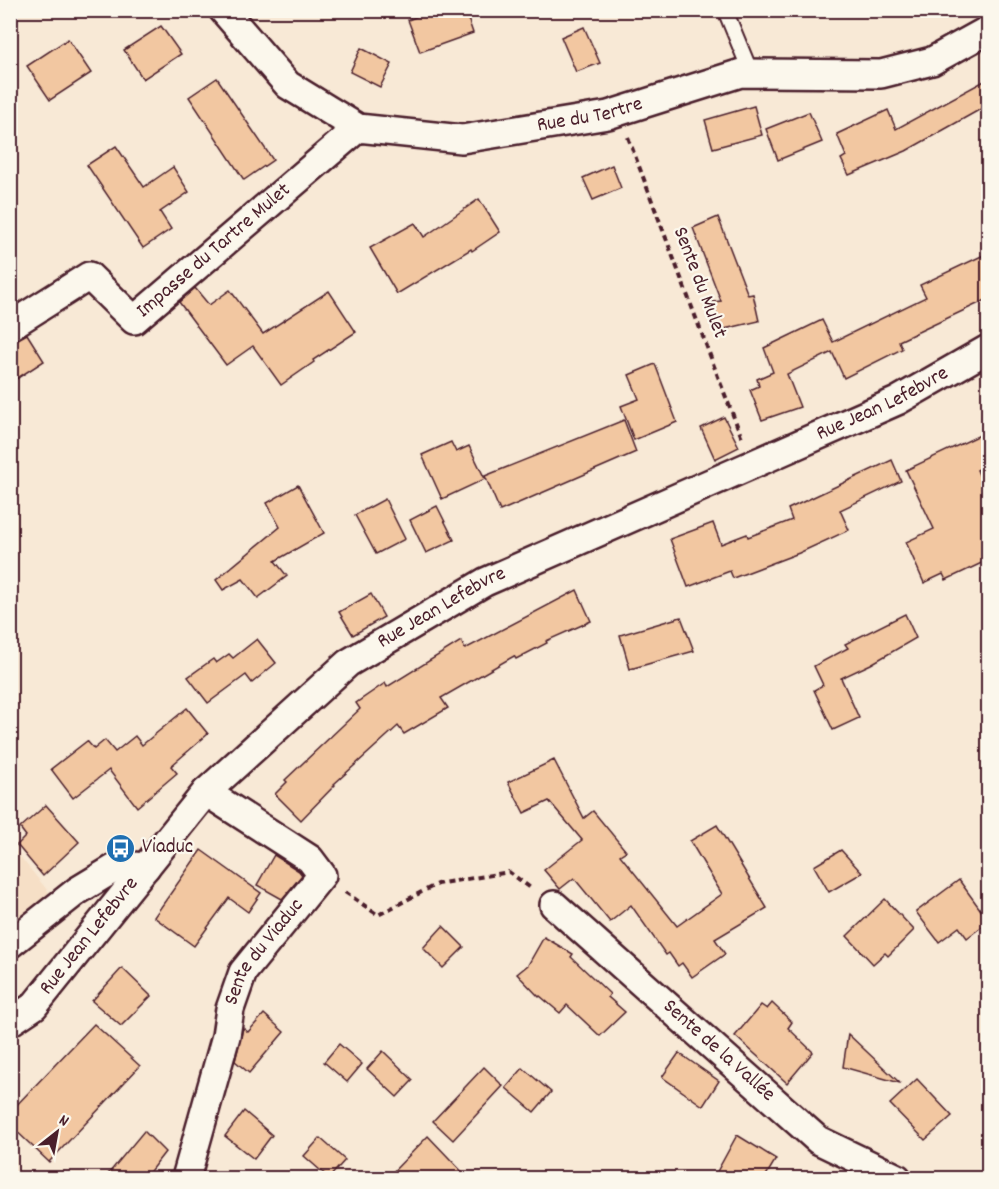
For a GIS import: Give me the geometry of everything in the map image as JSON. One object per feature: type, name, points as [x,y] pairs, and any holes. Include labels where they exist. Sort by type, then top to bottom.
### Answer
[{"type":"street","name":"Rue du Tertre","points":[[223,10],[288,85],[358,128],[462,139],[608,115],[741,73],[881,74],[932,61],[988,30]]},
{"type":"street","name":"Impasse du Tartre Mulet","points":[[10,326],[89,276],[134,320],[358,128]]},
{"type":"street","name":"Rue Jean Lefebvre","points":[[10,1022],[34,1006],[206,792],[348,663],[484,582],[897,401],[988,349]]},
{"type":"street","name":"Sente du Viaduc","points":[[186,1179],[226,1036],[230,1009],[243,972],[322,875],[310,860],[206,792]]},
{"type":"street","points":[[10,944],[77,891],[120,866],[146,867]]},
{"type":"street","name":"Sente de la Vallée","points":[[554,905],[818,1140],[897,1179]]},
{"type":"lane","points":[[725,10],[751,73]]},
{"type":"path","name":"Sente du Mulet","points":[[620,111],[720,382],[753,464]]},
{"type":"path","points":[[349,896],[378,915],[437,884],[508,872],[554,905]]},
{"type":"shaded area","points":[[10,844],[52,896],[10,930]]},
{"type":"building","points":[[433,10],[465,10],[473,33],[420,52],[408,20]]},
{"type":"building","points":[[161,26],[181,54],[143,79],[124,50]]},
{"type":"building","points":[[584,27],[600,63],[576,72],[561,37]]},
{"type":"building","points":[[68,39],[91,73],[50,100],[27,66]]},
{"type":"building","points":[[361,48],[392,64],[380,87],[350,72]]},
{"type":"building","points":[[217,78],[273,160],[244,180],[189,97]]},
{"type":"building","points":[[988,79],[988,105],[906,151],[849,175],[841,159],[846,156],[837,134],[888,110],[896,129]]},
{"type":"building","points":[[754,106],[762,135],[713,148],[705,120]]},
{"type":"building","points":[[809,112],[822,142],[778,160],[766,129]]},
{"type":"building","points":[[116,146],[144,187],[173,167],[189,192],[160,212],[171,229],[143,248],[87,165]]},
{"type":"building","points":[[612,165],[621,188],[593,200],[583,178]]},
{"type":"building","points":[[479,199],[500,232],[472,251],[471,249],[397,294],[370,248],[415,223],[424,237]]},
{"type":"building","points":[[718,217],[748,295],[753,294],[759,321],[720,330],[713,302],[721,301],[693,228]]},
{"type":"building","points":[[988,253],[988,299],[899,341],[902,349],[844,378],[832,352],[787,374],[800,407],[762,420],[750,390],[759,386],[757,379],[773,372],[764,348],[822,320],[833,342],[926,297],[920,285]]},
{"type":"building","points":[[195,288],[209,305],[230,290],[263,334],[329,291],[356,332],[313,360],[314,362],[281,385],[253,346],[226,365],[179,302]]},
{"type":"building","points":[[27,334],[44,361],[10,383],[10,342]]},
{"type":"building","points":[[655,364],[677,422],[634,440],[621,406],[639,399],[629,375]]},
{"type":"building","points":[[724,417],[739,447],[715,459],[701,428]]},
{"type":"building","points":[[624,420],[636,452],[500,511],[485,476]]},
{"type":"building","points":[[982,434],[988,449],[988,465],[977,470],[988,496],[988,560],[946,580],[943,574],[924,583],[906,542],[934,529],[906,470]]},
{"type":"building","points":[[451,442],[456,452],[469,446],[485,479],[442,499],[422,455]]},
{"type":"building","points":[[892,460],[901,481],[840,510],[849,530],[799,553],[733,578],[730,571],[688,587],[670,539],[713,523],[721,544],[747,534],[748,537],[792,520],[788,509]]},
{"type":"building","points":[[298,485],[324,533],[275,561],[287,576],[258,598],[243,579],[223,590],[216,580],[280,527],[267,503]]},
{"type":"building","points":[[385,499],[405,539],[376,554],[355,515]]},
{"type":"building","points":[[437,506],[454,540],[426,553],[410,520]]},
{"type":"building","points":[[577,590],[591,621],[546,641],[547,643],[516,659],[514,656],[441,698],[448,708],[404,734],[398,726],[334,784],[301,820],[275,794],[287,782],[285,780],[360,709],[356,703],[385,683],[387,687],[461,641],[465,649]]},
{"type":"building","points":[[371,594],[384,617],[353,635],[339,612]]},
{"type":"building","points":[[905,614],[916,638],[841,678],[859,718],[833,730],[814,690],[823,685],[814,666],[848,648],[845,644]]},
{"type":"building","points":[[681,617],[694,651],[630,669],[620,635]]},
{"type":"building","points":[[257,639],[276,663],[252,683],[246,675],[208,703],[188,677],[213,659],[216,663],[229,654],[233,658]]},
{"type":"building","points":[[187,708],[208,734],[171,766],[177,773],[137,807],[109,770],[73,798],[51,769],[87,741],[94,749],[105,740],[115,752],[135,736],[142,745]]},
{"type":"building","points":[[554,760],[584,818],[593,811],[626,851],[620,855],[677,926],[722,894],[690,841],[717,825],[767,908],[715,939],[725,954],[692,977],[682,963],[678,966],[669,953],[666,955],[631,905],[610,922],[574,878],[560,889],[544,870],[582,840],[549,801],[524,813],[508,782]]},
{"type":"building","points":[[46,805],[79,842],[43,876],[17,845],[26,836],[20,828]]},
{"type":"building","points":[[201,850],[261,893],[248,912],[229,898],[194,946],[154,917]]},
{"type":"building","points":[[841,850],[862,873],[829,892],[814,866]]},
{"type":"building","points":[[274,855],[302,875],[282,899],[257,885]]},
{"type":"building","points":[[959,880],[988,922],[967,938],[959,927],[939,942],[916,912]]},
{"type":"building","points":[[885,899],[914,930],[888,956],[885,953],[873,964],[847,936]]},
{"type":"building","points":[[443,926],[464,947],[443,968],[423,948]]},
{"type":"building","points":[[544,937],[573,954],[571,957],[610,994],[608,997],[625,1012],[600,1036],[567,1005],[560,1013],[539,997],[517,974],[528,965]]},
{"type":"building","points":[[122,968],[151,996],[121,1026],[92,1001]]},
{"type":"building","points":[[772,1003],[792,1022],[788,1028],[813,1052],[787,1083],[735,1036],[761,1005],[767,1009]]},
{"type":"building","points":[[264,1014],[284,1032],[249,1073],[235,1061],[243,1028],[248,1032]]},
{"type":"building","points":[[94,1024],[140,1066],[49,1162],[10,1125],[10,1112]]},
{"type":"building","points":[[848,1034],[900,1083],[843,1067]]},
{"type":"building","points":[[339,1044],[362,1064],[347,1082],[324,1062]]},
{"type":"building","points":[[383,1051],[413,1080],[397,1097],[367,1069]]},
{"type":"building","points":[[679,1053],[719,1081],[703,1106],[662,1077]]},
{"type":"building","points":[[484,1067],[503,1086],[453,1140],[433,1121]]},
{"type":"building","points":[[523,1068],[551,1092],[534,1112],[506,1088]]},
{"type":"building","points":[[917,1079],[952,1116],[925,1140],[890,1104]]},
{"type":"building","points":[[244,1111],[272,1135],[254,1159],[225,1136]]},
{"type":"building","points":[[144,1131],[165,1152],[144,1179],[104,1179]]},
{"type":"building","points":[[737,1135],[776,1159],[764,1179],[713,1179]]},
{"type":"building","points":[[428,1136],[469,1179],[386,1179]]},
{"type":"building","points":[[320,1138],[345,1160],[329,1178],[304,1156]]},
{"type":"place","name":"Viaduc","points":[[121,848]]}]
